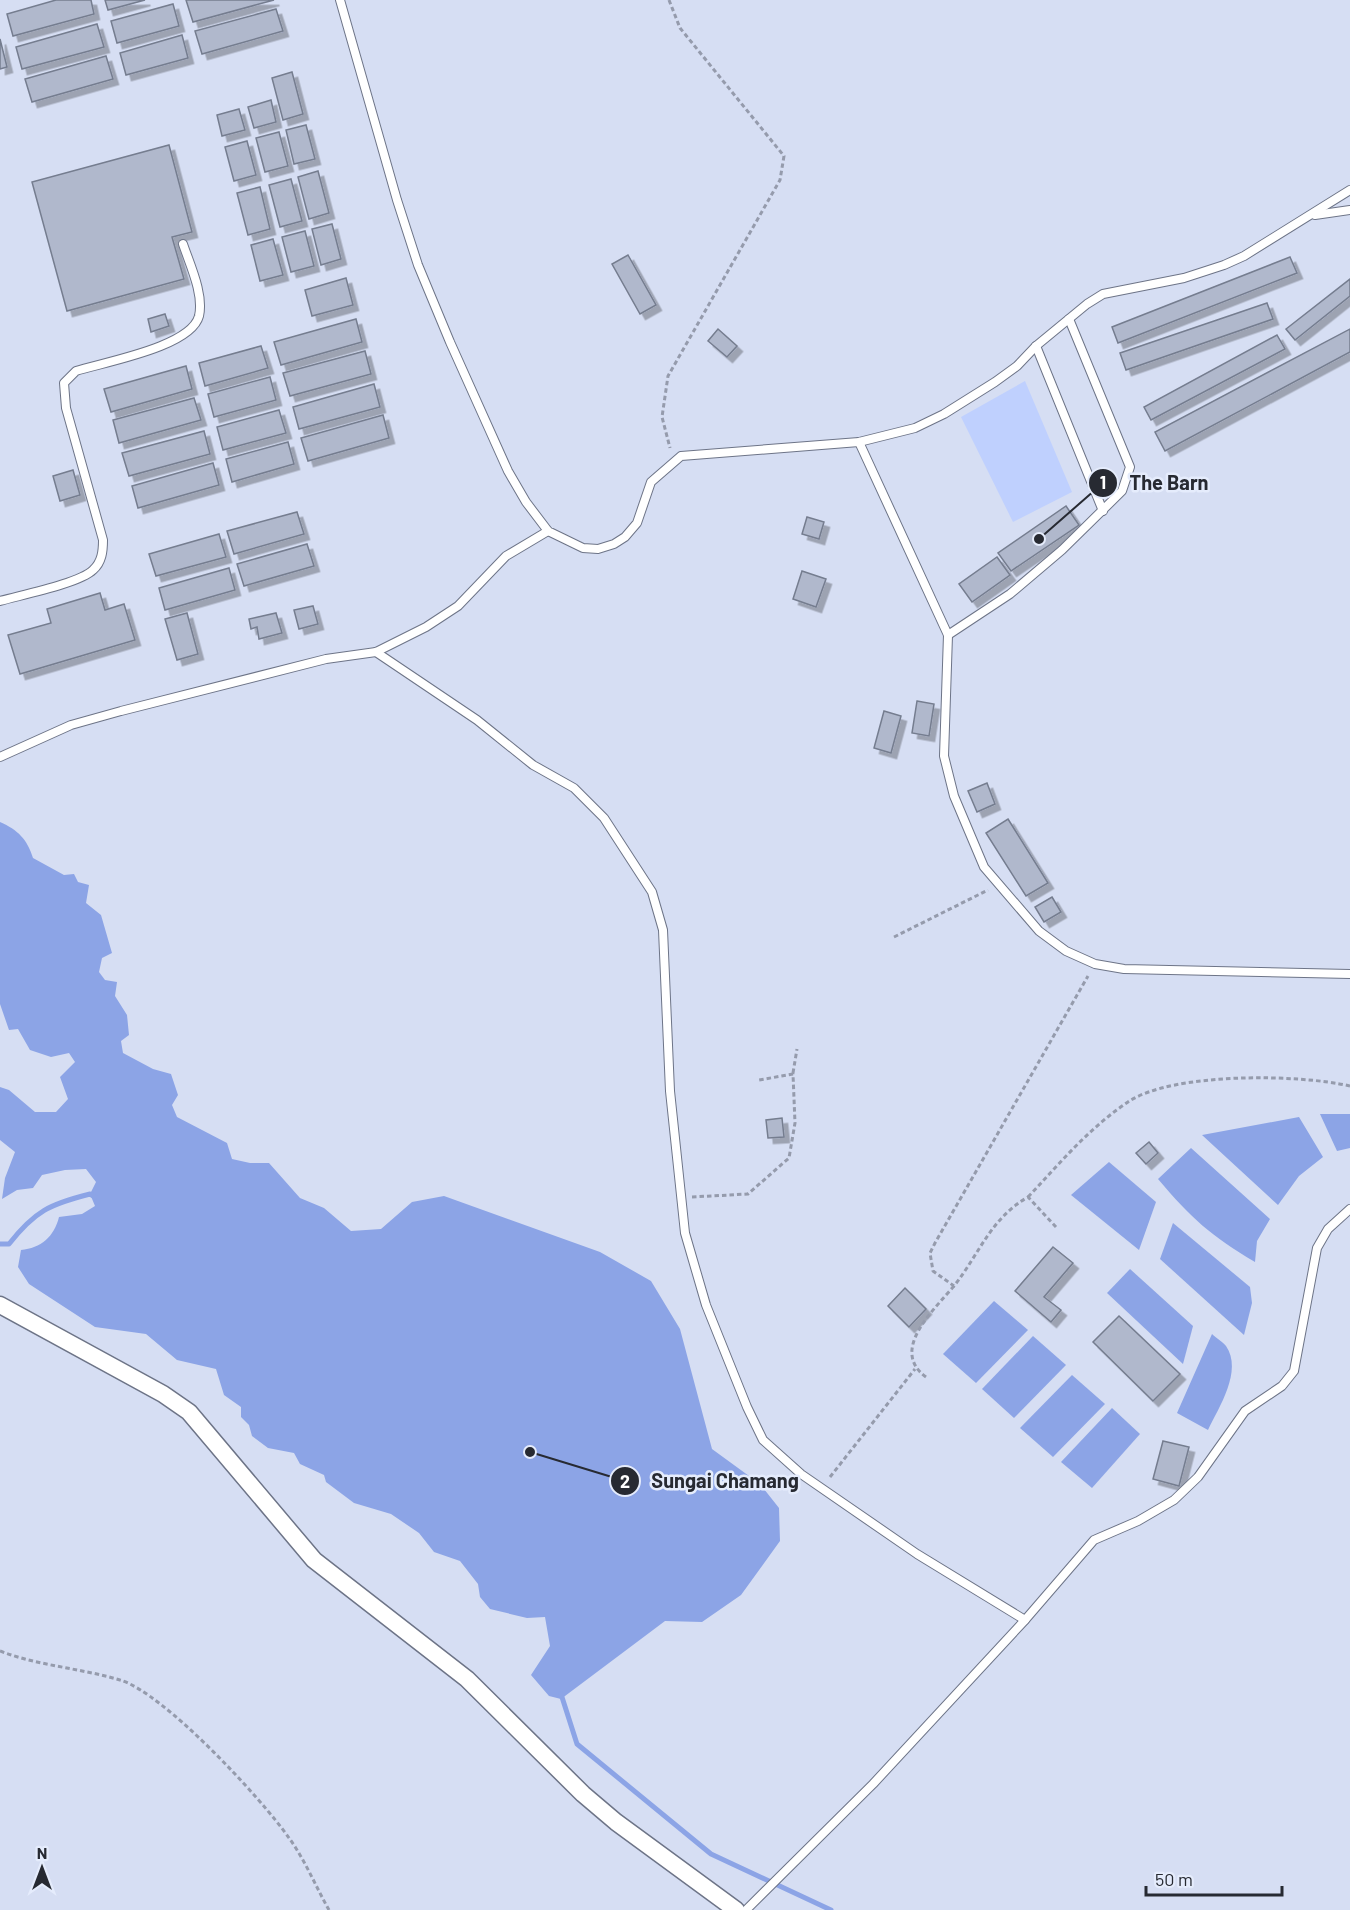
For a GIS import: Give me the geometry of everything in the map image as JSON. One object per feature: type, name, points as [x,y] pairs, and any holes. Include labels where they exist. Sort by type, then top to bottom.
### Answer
[{"type":"street","points":[[0,1305],[163,1394],[189,1412],[204,1427],[301,1546],[321,1566],[467,1679],[583,1794],[616,1822],[736,1910]]},
{"type":"lane","points":[[340,0],[373,121],[418,266],[508,471],[548,531],[583,548],[597,549],[614,544],[625,537],[637,523],[651,482],[681,456],[859,442],[915,428],[944,414],[1017,366],[1036,346],[1103,294],[1184,278],[1224,265],[1245,256],[1350,190]]},
{"type":"lane","points":[[1311,216],[1350,210]]},
{"type":"lane","points":[[0,601],[83,576],[98,565],[103,540],[66,408],[64,382],[76,371],[173,342],[195,325],[199,315],[199,298],[183,244]]},
{"type":"lane","points":[[948,635],[1010,594],[1122,492],[1130,467],[1070,319]]},
{"type":"lane","points":[[1036,346],[1103,511]]},
{"type":"lane","points":[[859,442],[948,635],[944,756],[947,775],[977,853],[998,885],[1053,942],[1079,958],[1095,964],[1124,969],[1350,974]]},
{"type":"lane","points":[[0,757],[71,725],[121,711],[326,659],[376,652],[426,627],[458,606],[506,556],[548,531]]},
{"type":"lane","points":[[376,652],[477,720],[534,765],[574,788],[604,818],[652,892],[663,930],[670,1091],[680,1198],[693,1268],[756,1427],[775,1453],[821,1488],[917,1554],[1025,1620]]},
{"type":"lane","points":[[746,1910],[790,1868],[1025,1620],[1095,1540],[1138,1521],[1174,1500],[1198,1477],[1245,1411],[1290,1379],[1294,1371],[1317,1248],[1328,1228],[1350,1209]]},
{"type":"path","points":[[669,0],[680,28],[784,156],[780,180],[668,376],[662,417],[674,461]]},
{"type":"path","points":[[894,937],[998,885]]},
{"type":"path","points":[[954,1286],[933,1271],[930,1253],[1095,964]]},
{"type":"path","points":[[680,1198],[748,1194],[789,1158],[795,1123],[793,1074],[797,1049]]},
{"type":"path","points":[[759,1080],[793,1074]]},
{"type":"path","points":[[926,1377],[915,1369],[910,1355],[914,1336],[972,1263],[986,1236],[999,1218],[1028,1197],[1088,1133],[1130,1100],[1182,1083],[1259,1077],[1350,1086]]},
{"type":"path","points":[[1028,1197],[1056,1227]]},
{"type":"path","points":[[821,1488],[915,1369]]},
{"type":"path","points":[[0,1651],[19,1658],[122,1680],[148,1696],[208,1746],[261,1803],[290,1839],[329,1910]]},
{"type":"shaded area","points":[[1025,381],[1072,492],[1013,522],[961,417]]},
{"type":"shaded area","points":[[0,822],[21,836],[28,845],[33,858],[64,875],[74,874],[78,882],[89,885],[86,903],[101,915],[112,953],[102,958],[99,972],[105,980],[117,982],[115,996],[127,1015],[129,1035],[121,1041],[123,1053],[153,1069],[171,1074],[178,1095],[172,1105],[177,1117],[227,1143],[232,1159],[250,1163],[269,1163],[300,1198],[324,1208],[351,1231],[381,1229],[412,1202],[444,1196],[600,1252],[651,1281],[680,1329],[712,1449],[760,1484],[779,1508],[780,1541],[741,1595],[702,1622],[665,1621],[561,1699],[549,1696],[531,1675],[550,1646],[545,1617],[527,1618],[490,1609],[480,1597],[478,1584],[460,1561],[434,1552],[419,1533],[391,1514],[354,1503],[326,1482],[324,1475],[300,1464],[294,1453],[268,1448],[252,1436],[249,1425],[241,1417],[241,1407],[224,1395],[216,1369],[177,1360],[146,1334],[95,1327],[29,1284],[18,1267],[21,1250],[35,1247],[46,1240],[54,1230],[59,1217],[82,1214],[95,1206],[90,1194],[96,1182],[86,1169],[65,1170],[42,1175],[33,1188],[17,1190],[2,1199],[5,1178],[15,1152],[0,1140],[0,1087],[9,1090],[35,1112],[56,1112],[68,1099],[60,1077],[75,1062],[69,1053],[51,1057],[30,1050],[18,1029],[9,1030],[0,1004]]},
{"type":"shaded area","points":[[1320,1114],[1350,1114],[1350,1148],[1337,1151]]},
{"type":"shaded area","points":[[1299,1117],[1323,1157],[1299,1176],[1278,1205],[1202,1135]]},
{"type":"shaded area","points":[[1191,1148],[1270,1219],[1257,1241],[1255,1262],[1226,1244],[1202,1225],[1158,1179]]},
{"type":"shaded area","points":[[1109,1162],[1156,1202],[1139,1250],[1071,1195]]},
{"type":"shaded area","points":[[1173,1223],[1250,1287],[1252,1303],[1244,1335],[1160,1259]]},
{"type":"shaded area","points":[[1130,1269],[1193,1326],[1183,1364],[1107,1293]]},
{"type":"shaded area","points":[[994,1301],[1028,1330],[976,1383],[943,1354]]},
{"type":"shaded area","points":[[1212,1334],[1226,1346],[1231,1356],[1232,1366],[1228,1389],[1208,1430],[1177,1413]]},
{"type":"shaded area","points":[[1033,1336],[1066,1365],[1014,1418],[982,1389]]},
{"type":"shaded area","points":[[1072,1375],[1105,1404],[1053,1457],[1020,1428]]},
{"type":"shaded area","points":[[1112,1408],[1140,1434],[1092,1488],[1061,1462]]},
{"type":"building","points":[[56,0],[91,0],[94,14],[13,36],[7,14]]},
{"type":"building","points":[[105,0],[145,0],[108,10]]},
{"type":"building","points":[[186,0],[274,0],[193,22]]},
{"type":"building","points":[[173,4],[179,26],[117,43],[111,21]]},
{"type":"building","points":[[276,9],[283,31],[202,54],[195,31]]},
{"type":"building","points":[[97,24],[104,47],[22,69],[16,47]]},
{"type":"building","points":[[182,35],[188,58],[126,75],[120,53]]},
{"type":"building","points":[[0,39],[7,67],[0,69]]},
{"type":"building","points":[[106,56],[113,79],[32,102],[25,79]]},
{"type":"building","points":[[292,72],[303,114],[283,120],[272,78]]},
{"type":"building","points":[[271,100],[276,122],[254,128],[248,107]]},
{"type":"building","points":[[239,109],[245,130],[222,136],[217,115]]},
{"type":"building","points":[[306,125],[315,159],[294,164],[286,130]]},
{"type":"building","points":[[279,132],[288,166],[265,172],[256,138]]},
{"type":"building","points":[[247,141],[256,175],[234,181],[225,147]]},
{"type":"building","points":[[169,145],[192,232],[172,237],[184,279],[67,311],[32,182]]},
{"type":"building","points":[[318,171],[329,213],[309,219],[298,177]]},
{"type":"building","points":[[291,179],[302,221],[280,227],[269,185]]},
{"type":"building","points":[[260,187],[270,229],[248,235],[237,193]]},
{"type":"building","points":[[332,224],[341,259],[321,265],[312,229]]},
{"type":"building","points":[[305,231],[314,266],[291,272],[282,237]]},
{"type":"building","points":[[273,239],[283,275],[260,281],[251,245]]},
{"type":"building","points":[[628,255],[656,305],[640,314],[612,264]]},
{"type":"building","points":[[1290,257],[1297,273],[1118,343],[1112,327]]},
{"type":"building","points":[[346,278],[353,305],[312,316],[305,290]]},
{"type":"building","points":[[1350,279],[1350,296],[1295,340],[1286,329]]},
{"type":"building","points":[[1267,303],[1273,319],[1126,370],[1120,353]]},
{"type":"building","points":[[165,314],[169,326],[151,332],[148,319]]},
{"type":"building","points":[[356,319],[362,342],[281,365],[274,342]]},
{"type":"building","points":[[718,329],[737,346],[727,357],[708,341]]},
{"type":"building","points":[[1350,329],[1350,352],[1165,451],[1155,432]]},
{"type":"building","points":[[1277,335],[1285,349],[1151,420],[1144,407]]},
{"type":"building","points":[[261,346],[268,368],[205,386],[199,363]]},
{"type":"building","points":[[365,351],[371,374],[290,396],[283,373]]},
{"type":"building","points":[[186,366],[192,389],[111,412],[104,389]]},
{"type":"building","points":[[270,377],[276,400],[214,417],[208,394]]},
{"type":"building","points":[[374,384],[380,407],[299,429],[293,407]]},
{"type":"building","points":[[194,398],[201,420],[119,443],[113,420]]},
{"type":"building","points":[[279,410],[286,433],[223,450],[217,427]]},
{"type":"building","points":[[383,415],[389,438],[308,461],[301,438]]},
{"type":"building","points":[[204,431],[210,454],[129,476],[122,453]]},
{"type":"building","points":[[288,442],[294,464],[232,482],[226,459]]},
{"type":"building","points":[[213,463],[219,485],[138,508],[132,486]]},
{"type":"building","points":[[73,470],[80,495],[60,501],[53,476]]},
{"type":"building","points":[[1066,506],[1079,525],[1011,571],[998,553]]},
{"type":"building","points":[[297,512],[304,534],[234,554],[227,531]]},
{"type":"building","points":[[807,517],[824,522],[819,539],[802,534]]},
{"type":"building","points":[[219,534],[226,557],[156,576],[149,554]]},
{"type":"building","points":[[307,544],[314,566],[244,586],[237,564]]},
{"type":"building","points":[[997,557],[1010,575],[972,602],[959,584]]},
{"type":"building","points":[[229,568],[235,590],[165,610],[159,588]]},
{"type":"building","points":[[802,571],[826,579],[816,607],[793,599]]},
{"type":"building","points":[[100,593],[105,610],[124,604],[135,640],[20,674],[8,635],[51,623],[47,609]]},
{"type":"building","points":[[313,606],[318,624],[299,629],[294,610]]},
{"type":"building","points":[[187,613],[198,654],[177,660],[165,619]]},
{"type":"building","points":[[276,613],[282,633],[259,639],[257,627],[251,629],[249,619]]},
{"type":"building","points":[[917,701],[934,704],[929,736],[912,733]]},
{"type":"building","points":[[884,711],[901,716],[891,753],[874,748]]},
{"type":"building","points":[[987,783],[995,804],[977,812],[968,791]]},
{"type":"building","points":[[1008,819],[1048,883],[1026,896],[986,833]]},
{"type":"building","points":[[1052,897],[1061,912],[1044,922],[1035,907]]},
{"type":"building","points":[[782,1118],[784,1137],[768,1138],[766,1120]]},
{"type":"building","points":[[1149,1142],[1158,1153],[1146,1164],[1136,1153]]},
{"type":"building","points":[[1053,1247],[1073,1263],[1044,1297],[1061,1310],[1051,1322],[1015,1291]]},
{"type":"building","points":[[905,1288],[926,1309],[909,1327],[888,1306]]},
{"type":"building","points":[[1119,1316],[1180,1374],[1153,1401],[1093,1342]]},
{"type":"building","points":[[1163,1441],[1189,1447],[1179,1486],[1153,1479]]},
{"type":"waterway","points":[[0,1244],[9,1244],[27,1224],[44,1210],[64,1201],[90,1194],[95,1197]]},
{"type":"waterway","points":[[561,1694],[577,1744],[711,1854],[831,1910]]},
{"type":"place","name":"The Barn","points":[[1039,539]]},
{"type":"place","name":"Sungai Chamang","points":[[530,1452]]}]
